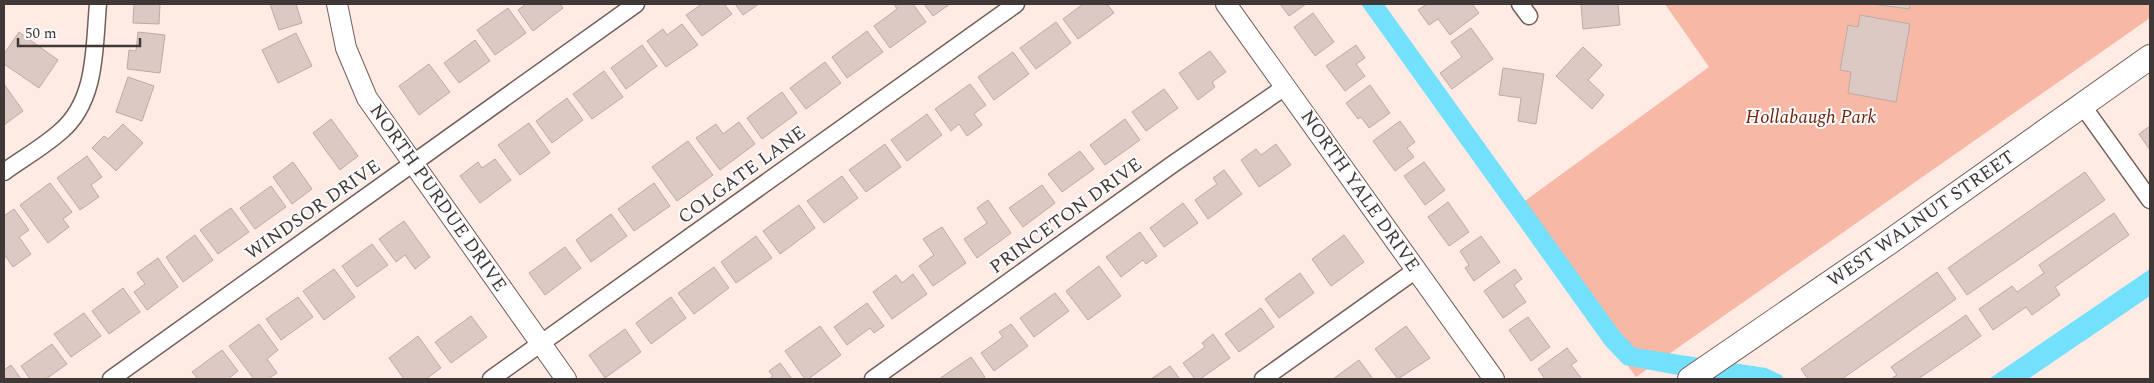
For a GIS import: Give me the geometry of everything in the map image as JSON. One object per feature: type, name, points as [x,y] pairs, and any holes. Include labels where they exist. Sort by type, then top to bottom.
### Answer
[{"type":"main road","name":"WEST WALNUT STREET","points":[[1690,379],[1896,238],[2150,58]]},
{"type":"street","points":[[4,172],[61,132],[79,111],[90,84],[98,4]]},
{"type":"street","name":"NORTH PURDUE DRIVE","points":[[337,4],[346,48],[367,98],[566,379]]},
{"type":"street","name":"WINDSOR DRIVE","points":[[112,379],[636,4]]},
{"type":"street","name":"COLGATE LANE","points":[[491,379],[1016,4]]},
{"type":"street","name":"NORTH YALE DRIVE","points":[[1226,4],[1494,379]]},
{"type":"street","name":"PRINCETON DRIVE","points":[[873,379],[1173,164],[1285,87]]},
{"type":"street","points":[[2082,106],[2150,200]]},
{"type":"street","points":[[1263,379],[1416,270]]},
{"type":"green space","name":"Hollabaugh Park","points":[[1665,4],[2150,4],[2150,18],[1636,377],[1515,208],[1709,67]]},
{"type":"water","points":[[1361,4],[1384,4],[1619,331],[1635,348],[1766,368],[1781,375],[1784,379],[1699,379],[1624,365],[1605,345]]},
{"type":"water","points":[[2150,269],[2150,296],[2028,379],[1989,379]]},
{"type":"building","points":[[134,4],[160,4],[159,24],[133,23]]},
{"type":"building","points":[[270,4],[296,4],[302,23],[279,30]]},
{"type":"building","points":[[526,4],[560,4],[563,8],[533,31],[518,10]]},
{"type":"building","points":[[702,4],[724,4],[732,14],[702,36],[686,15]]},
{"type":"building","points":[[735,4],[759,4],[743,15]]},
{"type":"building","points":[[894,4],[913,4],[926,22],[890,48],[874,26],[897,9]]},
{"type":"building","points":[[924,4],[950,4],[933,16]]},
{"type":"building","points":[[1083,4],[1107,4],[1114,13],[1078,39],[1063,19]]},
{"type":"building","points":[[1280,4],[1306,4],[1289,16]]},
{"type":"building","points":[[1427,4],[1472,4],[1479,13],[1450,35],[1438,19],[1429,25],[1418,10]]},
{"type":"building","points":[[1581,4],[1618,4],[1620,25],[1583,29]]},
{"type":"building","points":[[1872,4],[1910,4],[1909,9]]},
{"type":"building","points":[[508,8],[526,33],[495,55],[477,30]]},
{"type":"building","points":[[1313,13],[1334,42],[1315,56],[1294,27]]},
{"type":"building","points":[[1860,15],[1910,24],[1896,102],[1848,93],[1851,72],[1840,70],[1848,25],[1858,27]]},
{"type":"building","points":[[1056,22],[1071,43],[1036,69],[1020,48]]},
{"type":"building","points":[[682,24],[698,45],[666,67],[647,41],[663,29],[667,35]]},
{"type":"building","points":[[1471,28],[1493,59],[1452,89],[1440,73],[1462,57],[1451,42]]},
{"type":"building","points":[[867,31],[883,52],[847,78],[832,57]]},
{"type":"building","points":[[19,32],[58,60],[39,88],[4,64],[4,54]]},
{"type":"building","points":[[138,32],[165,35],[160,73],[127,69],[129,50],[136,51]]},
{"type":"building","points":[[296,33],[312,66],[278,83],[262,50]]},
{"type":"building","points":[[475,40],[490,61],[459,83],[444,63]]},
{"type":"building","points":[[642,45],[657,66],[626,89],[611,68]]},
{"type":"building","points":[[1356,45],[1365,58],[1356,64],[1365,76],[1345,91],[1326,66]]},
{"type":"building","points":[[1583,47],[1602,65],[1588,80],[1604,95],[1592,109],[1556,76]]},
{"type":"building","points":[[1210,51],[1226,72],[1212,82],[1215,87],[1198,100],[1179,73]]},
{"type":"building","points":[[1013,52],[1029,74],[994,100],[978,77]]},
{"type":"building","points":[[825,62],[841,83],[806,109],[790,88]]},
{"type":"building","points":[[429,64],[450,92],[419,115],[399,86]]},
{"type":"building","points":[[1503,68],[1544,74],[1536,124],[1518,121],[1521,98],[1499,95]]},
{"type":"building","points":[[604,71],[623,97],[592,119],[573,94]]},
{"type":"building","points":[[128,77],[154,86],[142,121],[116,112]]},
{"type":"building","points":[[4,84],[23,111],[4,125]]},
{"type":"building","points":[[970,84],[986,105],[974,114],[982,125],[967,136],[959,124],[951,131],[935,109]]},
{"type":"building","points":[[1370,85],[1390,113],[1369,128],[1361,117],[1358,119],[1346,103]]},
{"type":"building","points":[[1164,89],[1178,108],[1146,131],[1132,112]]},
{"type":"building","points":[[782,92],[797,113],[762,139],[747,118]]},
{"type":"building","points":[[567,98],[583,120],[552,143],[536,121]]},
{"type":"building","points":[[927,114],[942,135],[907,161],[891,140]]},
{"type":"building","points":[[331,119],[358,156],[340,170],[313,133]]},
{"type":"building","points":[[1125,119],[1140,140],[1105,165],[1090,145]]},
{"type":"building","points":[[1400,121],[1415,142],[1407,148],[1414,157],[1395,171],[1373,141]]},
{"type":"building","points":[[739,122],[755,144],[720,170],[696,138],[716,124],[723,134]]},
{"type":"building","points":[[529,123],[550,153],[520,175],[498,145]]},
{"type":"building","points":[[123,124],[143,143],[116,171],[92,148],[104,136],[108,139]]},
{"type":"building","points":[[2150,126],[2150,150],[2139,134]]},
{"type":"building","points":[[688,141],[713,175],[677,201],[652,167]]},
{"type":"building","points":[[885,144],[901,167],[866,192],[849,170]]},
{"type":"building","points":[[1276,144],[1291,165],[1259,187],[1241,160],[1256,149],[1261,155]]},
{"type":"building","points":[[1080,151],[1094,169],[1062,192],[1048,174]]},
{"type":"building","points":[[87,156],[102,177],[91,185],[99,197],[80,210],[57,178]]},
{"type":"building","points":[[495,159],[511,180],[480,203],[460,176],[478,162],[482,168]]},
{"type":"building","points":[[293,162],[312,189],[292,204],[273,177]]},
{"type":"building","points":[[1424,162],[1445,190],[1425,205],[1404,176]]},
{"type":"building","points":[[1224,170],[1242,194],[1208,219],[1195,200],[1217,184],[1213,178]]},
{"type":"building","points":[[2085,172],[2105,200],[1967,295],[1948,268]]},
{"type":"building","points":[[842,176],[858,198],[824,223],[807,201]]},
{"type":"building","points":[[50,183],[72,212],[63,219],[69,227],[48,243],[20,205]]},
{"type":"building","points":[[654,183],[670,206],[634,231],[618,209]]},
{"type":"building","points":[[1042,185],[1055,203],[1023,227],[1009,208]]},
{"type":"building","points":[[271,186],[286,207],[255,229],[240,208]]},
{"type":"building","points":[[988,200],[1011,233],[977,258],[964,239],[987,223],[977,208]]},
{"type":"building","points":[[1448,202],[1469,232],[1449,246],[1428,217]]},
{"type":"building","points":[[1183,203],[1198,223],[1164,247],[1150,228]]},
{"type":"building","points":[[799,205],[815,228],[780,254],[763,231]]},
{"type":"building","points":[[231,208],[249,232],[218,254],[200,230]]},
{"type":"building","points":[[14,209],[29,230],[19,237],[31,254],[13,267],[4,254],[4,216]]},
{"type":"building","points":[[2114,213],[2129,235],[2055,287],[2060,295],[2032,315],[2026,307],[1993,330],[1979,309],[2012,286],[2017,292],[2044,273],[2039,265]]},
{"type":"building","points":[[611,214],[627,236],[591,262],[576,240]]},
{"type":"building","points":[[404,221],[430,257],[415,269],[405,255],[396,262],[379,239]]},
{"type":"building","points":[[942,227],[966,263],[933,286],[919,266],[934,255],[923,239]]},
{"type":"building","points":[[1140,232],[1157,256],[1146,264],[1143,260],[1121,277],[1106,257]]},
{"type":"building","points":[[195,235],[213,260],[183,282],[166,257]]},
{"type":"building","points":[[1344,235],[1364,262],[1331,286],[1312,259]]},
{"type":"building","points":[[756,236],[772,258],[736,283],[721,262]]},
{"type":"building","points":[[1481,236],[1500,262],[1474,281],[1465,268],[1469,265],[1460,251]]},
{"type":"building","points":[[372,244],[388,265],[357,287],[342,266]]},
{"type":"building","points":[[565,247],[581,268],[545,295],[529,273]]},
{"type":"building","points":[[158,258],[178,287],[147,310],[134,292],[145,284],[137,273]]},
{"type":"building","points":[[1099,266],[1121,296],[1088,320],[1066,291]]},
{"type":"building","points":[[714,267],[729,288],[694,314],[678,293]]},
{"type":"building","points":[[334,269],[355,297],[324,320],[303,291]]},
{"type":"building","points":[[1515,269],[1522,279],[1514,285],[1526,302],[1503,318],[1484,291]]},
{"type":"building","points":[[1937,272],[1956,299],[1842,379],[1808,379],[1801,369]]},
{"type":"building","points":[[1300,273],[1314,293],[1279,318],[1265,299]]},
{"type":"building","points":[[913,274],[927,294],[892,319],[873,292],[896,275],[902,283]]},
{"type":"building","points":[[123,288],[140,312],[109,334],[92,311]]},
{"type":"building","points":[[1055,293],[1069,311],[1034,337],[1020,318]]},
{"type":"building","points":[[298,297],[313,317],[281,340],[266,319]]},
{"type":"building","points":[[671,297],[686,318],[651,344],[636,323]]},
{"type":"building","points":[[867,303],[884,326],[874,333],[870,328],[847,345],[834,327]]},
{"type":"building","points":[[1261,308],[1274,327],[1239,352],[1225,334]]},
{"type":"building","points":[[84,313],[101,336],[71,357],[54,334]]},
{"type":"building","points":[[1966,315],[1981,336],[1918,379],[1891,379],[1897,375],[1891,367]]},
{"type":"building","points":[[471,316],[487,337],[451,363],[435,342]]},
{"type":"building","points":[[1528,317],[1550,347],[1531,361],[1509,330]]},
{"type":"building","points":[[259,324],[278,350],[267,359],[277,373],[268,379],[254,379],[229,346]]},
{"type":"building","points":[[1011,324],[1028,346],[994,371],[981,353],[1003,337],[999,332]]},
{"type":"building","points":[[820,326],[841,355],[808,379],[805,379],[785,351]]},
{"type":"building","points":[[1406,326],[1430,358],[1398,379],[1375,349]]},
{"type":"building","points":[[625,329],[641,352],[605,378],[589,355]]},
{"type":"building","points":[[1213,334],[1230,358],[1200,379],[1195,379],[1183,363],[1205,347],[1202,343]]},
{"type":"building","points":[[418,336],[441,368],[426,379],[404,379],[389,358]]},
{"type":"building","points":[[52,344],[67,364],[46,379],[30,379],[21,366]]},
{"type":"building","points":[[1567,348],[1577,361],[1571,365],[1582,379],[1545,379],[1538,369]]},
{"type":"building","points":[[222,350],[238,371],[228,379],[198,379],[192,372]]},
{"type":"building","points":[[971,357],[985,377],[981,379],[939,379]]},
{"type":"building","points":[[1359,360],[1373,379],[1333,379]]},
{"type":"building","points":[[780,363],[792,379],[769,379],[773,376],[769,371]]},
{"type":"building","points":[[11,365],[21,379],[4,379],[4,370]]},
{"type":"building","points":[[1170,366],[1180,379],[1151,379]]}]
